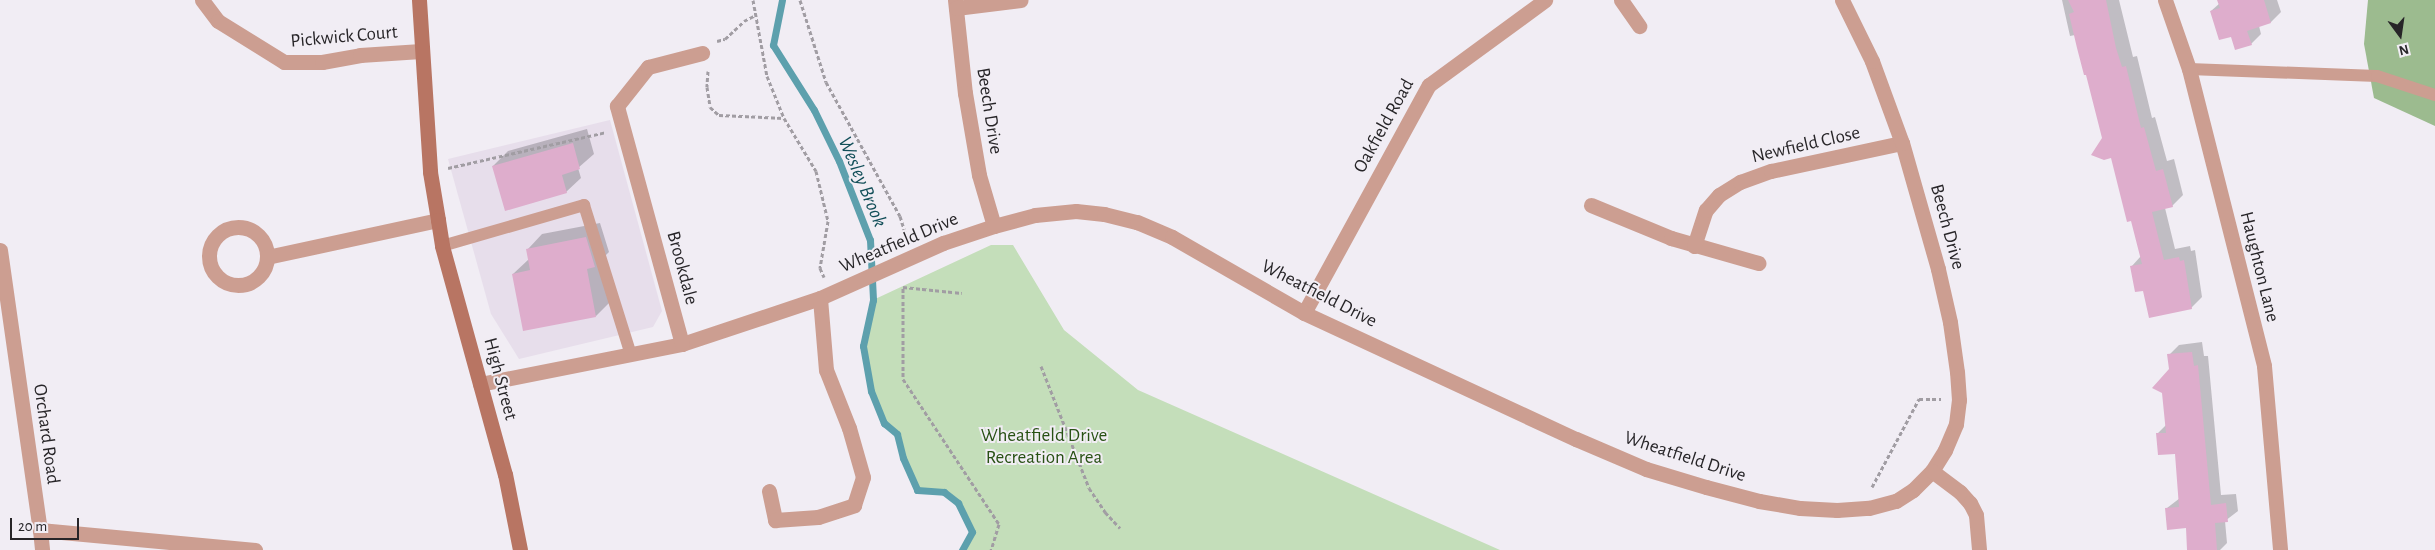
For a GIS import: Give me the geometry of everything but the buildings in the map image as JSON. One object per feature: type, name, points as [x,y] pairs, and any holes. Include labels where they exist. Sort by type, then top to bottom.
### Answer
[{"type":"main road","name":"High Street","points":[[419,0],[430,172],[442,246],[505,474],[520,550]]},
{"type":"street","name":"Pickwick Court","points":[[202,0],[218,22],[284,62],[322,62],[360,55],[421,51]]},
{"type":"street","points":[[956,4],[1021,0]]},
{"type":"street","name":"Oakfield Road","points":[[1304,312],[1429,85],[1545,0]]},
{"type":"street","points":[[1621,0],[1639,26]]},
{"type":"street","name":"Beech Drive","points":[[1842,0],[1872,61],[1902,143],[1920,202],[1950,322],[1958,372],[1959,400],[1956,424],[1945,450],[1932,471]]},
{"type":"street","name":"Haughton Lane","points":[[2165,0],[2189,69],[2264,366],[2280,550]]},
{"type":"street","name":"Beech Drive","points":[[956,4],[965,93],[979,175],[994,226]]},
{"type":"street","name":"Brookdale","points":[[682,344],[617,106],[648,67],[702,53]]},
{"type":"street","name":"Newfield Close","points":[[1694,246],[1706,210],[1719,195],[1740,182],[1790,166],[1902,143]]},
{"type":"street","points":[[1591,205],[1694,246],[1758,262]]},
{"type":"street","name":"Wheatfield Drive","points":[[682,344],[826,295],[943,243],[1035,215],[1076,211],[1137,222],[1172,237],[1304,312],[1576,439],[1646,469],[1706,488],[1758,501],[1837,510],[1861,508],[1896,501],[1913,490],[1932,471]]},
{"type":"street","points":[[267,257],[438,220]]},
{"type":"street","name":"Orchard Road","points":[[0,250],[42,550]]},
{"type":"street","points":[[769,491],[775,520],[818,517],[854,505],[863,477],[849,428],[826,370],[826,295]]},
{"type":"street","points":[[480,384],[682,344]]},
{"type":"street","points":[[1932,471],[1960,492],[1970,503],[1976,515],[1979,550]]},
{"type":"street","points":[[40,530],[254,550]]},
{"type":"lane","points":[[2189,69],[2378,76],[2435,95]]},
{"type":"lane","points":[[442,246],[584,205],[631,355]]},
{"type":"path","points":[[753,0],[754,16],[767,76],[784,118],[816,171],[828,221],[820,268],[826,295]]},
{"type":"path","points":[[800,0],[826,82],[900,216],[905,260],[903,288],[903,379],[999,524],[990,550]]},
{"type":"path","points":[[754,16],[744,21],[725,39],[708,44],[702,53],[709,71],[706,87],[710,107],[719,115],[784,118]]},
{"type":"path","points":[[430,172],[623,128]]},
{"type":"path","points":[[903,288],[962,292]]},
{"type":"path","points":[[1041,366],[1089,488],[1105,512],[1120,528]]},
{"type":"path","points":[[1861,508],[1919,399],[1959,400]]},
{"type":"shaded area","points":[[610,120],[662,311],[653,327],[519,359],[491,314],[448,159]]},
{"type":"green space","points":[[2368,0],[2435,0],[2435,126],[2374,98],[2364,44]]},
{"type":"green space","name":"Wheatfield Drive Recreation Area","points":[[991,245],[1013,245],[1064,330],[1138,390],[1500,550],[962,550],[972,531],[958,503],[944,492],[917,490],[903,458],[897,434],[884,423],[871,391],[863,346],[873,300]]},
{"type":"waterway","name":"Wesley Brook","points":[[782,0],[773,45],[814,110],[839,161],[870,240],[873,300],[863,346],[871,391],[884,423],[897,434],[903,458],[917,490],[944,492],[958,503],[972,532],[962,550]]}]
